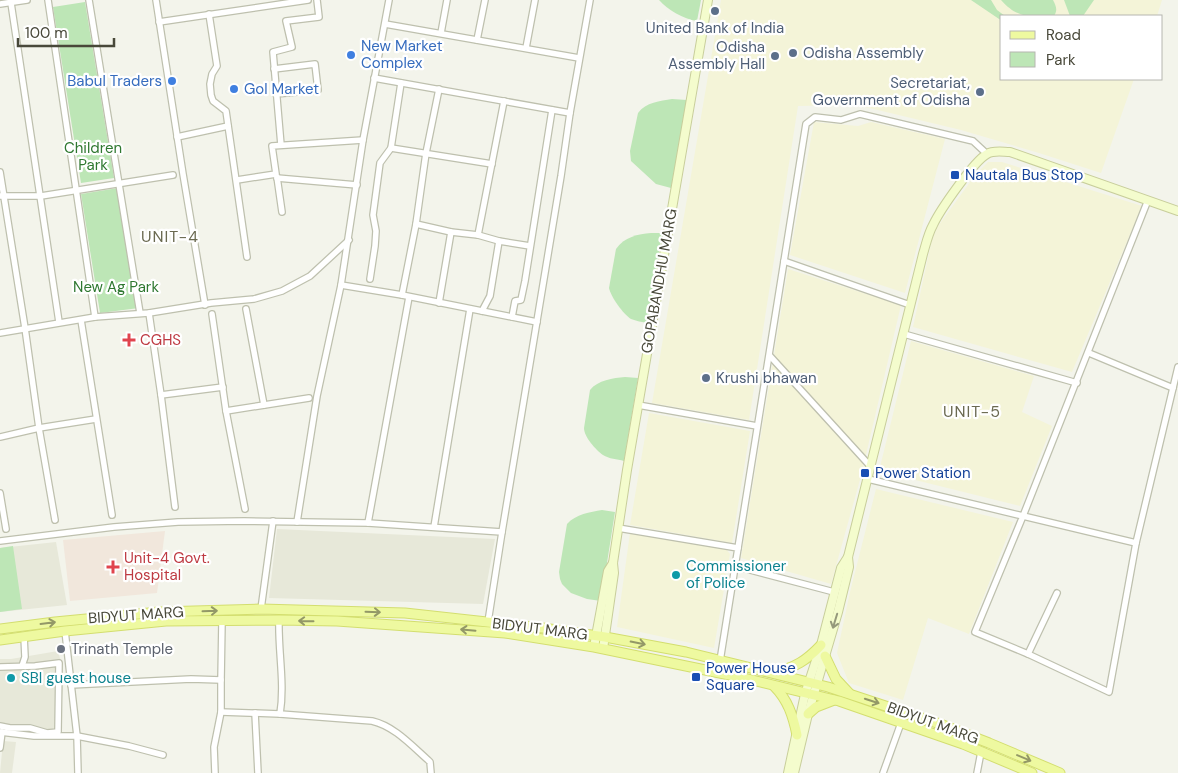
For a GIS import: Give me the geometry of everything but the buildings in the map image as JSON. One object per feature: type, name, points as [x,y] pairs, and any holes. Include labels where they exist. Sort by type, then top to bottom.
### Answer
[{"type":"main road","name":"BIDYUT MARG","points":[[0,629],[159,612],[261,609],[405,613],[600,636],[686,652],[850,694],[940,724],[1060,773]]},
{"type":"main road","points":[[404,626],[405,613]]},
{"type":"main road","name":"BIDYUT MARG","points":[[0,640],[65,631],[166,621],[337,621],[505,633],[598,648],[744,678],[834,700],[901,722],[1032,773]]},
{"type":"main road","points":[[772,673],[787,670],[803,661],[821,645]]},
{"type":"main road","points":[[825,656],[836,679],[850,694]]},
{"type":"main road","points":[[774,686],[786,702],[793,717],[797,735]]},
{"type":"main road","points":[[808,714],[834,700]]},
{"type":"street","points":[[0,4],[27,0]]},
{"type":"street","points":[[48,0],[95,317]]},
{"type":"street","points":[[90,0],[140,313]]},
{"type":"street","points":[[156,0],[205,305]]},
{"type":"street","points":[[159,22],[308,0]]},
{"type":"street","points":[[281,145],[273,52],[292,47],[286,21],[319,17],[317,0]]},
{"type":"street","points":[[297,522],[317,396],[349,240],[363,140],[388,0]]},
{"type":"street","points":[[441,33],[447,0]]},
{"type":"street","points":[[477,40],[485,0]]},
{"type":"street","points":[[526,48],[534,0]]},
{"type":"street","points":[[488,622],[590,0]]},
{"type":"street","name":"GOPABANDHU MARG","points":[[598,648],[608,571],[613,563],[638,405],[708,0]]},
{"type":"street","points":[[11,2],[59,322]]},
{"type":"street","points":[[209,14],[217,66],[212,74],[210,89],[213,101],[226,111],[247,257]]},
{"type":"street","points":[[385,24],[580,58]]},
{"type":"street","points":[[274,69],[315,64],[318,90],[276,94]]},
{"type":"street","points":[[374,78],[570,113]]},
{"type":"street","points":[[370,278],[376,231],[372,214],[380,163],[391,148],[401,83]]},
{"type":"street","points":[[402,295],[439,89]]},
{"type":"street","points":[[478,235],[504,101]]},
{"type":"street","points":[[512,317],[515,300],[521,300],[552,110]]},
{"type":"street","points":[[720,661],[806,124],[815,117],[841,120],[860,114],[973,140],[987,154]]},
{"type":"street","points":[[177,137],[228,126]]},
{"type":"street","points":[[282,212],[272,146],[363,140]]},
{"type":"street","points":[[391,148],[492,164]]},
{"type":"street","points":[[812,683],[825,656],[838,593],[841,568],[848,557],[928,236],[938,214],[963,180],[987,154],[1010,152],[1178,211]]},
{"type":"street","points":[[0,172],[2,196],[26,328],[39,428],[55,520]]},
{"type":"street","points":[[2,196],[41,196],[173,176]]},
{"type":"street","points":[[237,180],[277,176],[357,185]]},
{"type":"street","points":[[1148,200],[1089,353],[975,632],[1028,654],[1108,692],[1136,543],[1178,367]]},
{"type":"street","points":[[416,224],[530,246]]},
{"type":"street","points":[[439,303],[451,232]]},
{"type":"street","points":[[0,333],[95,317],[254,299],[282,291],[310,276],[349,240]]},
{"type":"street","points":[[482,311],[490,296],[499,241]]},
{"type":"street","points":[[784,260],[910,305]]},
{"type":"street","points":[[341,285],[409,296],[537,322]]},
{"type":"street","points":[[368,523],[409,296]]},
{"type":"street","points":[[246,309],[264,405]]},
{"type":"street","points":[[434,527],[470,309]]},
{"type":"street","points":[[149,312],[175,507]]},
{"type":"street","points":[[212,314],[226,411],[245,509]]},
{"type":"street","points":[[81,320],[112,514]]},
{"type":"street","points":[[904,334],[1077,382]]},
{"type":"street","points":[[1089,353],[1173,388]]},
{"type":"street","points":[[770,356],[871,467]]},
{"type":"street","points":[[161,395],[223,387]]},
{"type":"street","points":[[226,411],[309,398]]},
{"type":"street","points":[[638,405],[758,426]]},
{"type":"street","points":[[0,437],[39,428],[96,419]]},
{"type":"street","points":[[868,479],[1136,543]]},
{"type":"street","points":[[0,493],[6,529]]},
{"type":"street","points":[[0,541],[114,527],[178,522],[244,520],[368,523],[502,532]]},
{"type":"street","points":[[261,609],[274,521]]},
{"type":"street","points":[[618,528],[738,548]]},
{"type":"street","points":[[735,566],[838,593]]},
{"type":"street","points":[[788,773],[821,645],[838,593]]},
{"type":"street","points":[[1028,654],[1057,593]]},
{"type":"street","points":[[279,620],[280,714]]},
{"type":"street","points":[[215,773],[214,747],[221,712],[222,621]]},
{"type":"street","points":[[65,631],[77,736],[78,773]]},
{"type":"street","points":[[22,666],[24,636]]},
{"type":"street","points":[[0,667],[59,663],[58,732],[47,733],[30,728],[1,730]]},
{"type":"street","points":[[71,685],[191,679],[221,680]]},
{"type":"street","points":[[794,773],[808,714],[809,694]]},
{"type":"street","points":[[221,712],[280,714],[372,721],[382,724],[428,760],[431,773]]},
{"type":"street","points":[[255,713],[258,773]]},
{"type":"street","points":[[883,773],[901,722]]},
{"type":"street","points":[[1,730],[34,736],[77,736],[163,755]]},
{"type":"street","points":[[0,748],[1,730]]},
{"type":"street","points":[[977,773],[981,752]]},
{"type":"shaded area","points":[[721,0],[1162,0],[1157,15],[1000,15],[1000,80],[1134,80],[1101,173],[961,130],[857,105],[798,106],[749,420],[652,403]]},
{"type":"shaded area","points":[[814,122],[858,126],[871,122],[945,139],[905,293],[790,255]]},
{"type":"shaded area","points":[[988,162],[1002,162],[1142,206],[1072,372],[913,327],[932,239],[938,226],[976,174]]},
{"type":"shaded area","points":[[788,269],[901,305],[861,476],[831,584],[741,558]]},
{"type":"shaded area","points":[[911,341],[1034,376],[1022,412],[1052,426],[1020,506],[879,471]]},
{"type":"shaded area","points":[[649,413],[750,431],[732,543],[630,525]]},
{"type":"shaded area","points":[[876,489],[1013,522],[969,634],[928,618],[903,700],[849,683],[837,653]]},
{"type":"shaded area","points":[[277,529],[495,539],[483,604],[269,598]]},
{"type":"shaded area","name":"Unit-4 Govt. Hospital","points":[[165,531],[157,593],[70,601],[63,540]]},
{"type":"shaded area","points":[[630,533],[726,549],[730,554],[714,648],[617,627]]},
{"type":"shaded area","points":[[56,542],[67,605],[0,612],[0,548]]},
{"type":"shaded area","points":[[58,651],[62,666],[63,685],[60,733],[38,734],[0,728],[0,659],[11,659]]},
{"type":"shaded area","points":[[3,741],[16,742],[12,773],[0,773]]},
{"type":"green space","points":[[659,0],[701,0],[697,21],[676,13]]},
{"type":"green space","points":[[971,0],[991,0],[997,10],[1004,15],[1000,15],[1000,20]]},
{"type":"green space","points":[[1001,0],[1053,0],[1056,12],[1054,15],[1022,15]]},
{"type":"green space","points":[[1064,0],[1094,0],[1084,15],[1070,15]]},
{"type":"green space","name":"Children Park","points":[[85,2],[114,178],[81,183],[53,7]]},
{"type":"green space","points":[[672,99],[687,100],[671,188],[656,184],[631,161],[630,151],[638,113],[641,109],[658,101]]},
{"type":"green space","name":"New Ag Park","points":[[118,188],[139,308],[100,313],[81,194]]},
{"type":"green space","points":[[662,233],[648,323],[628,317],[615,300],[609,288],[616,249],[619,245],[632,237]]},
{"type":"green space","points":[[625,377],[638,378],[624,461],[600,453],[588,439],[584,428],[590,390],[601,382]]},
{"type":"green space","points":[[602,510],[615,512],[601,601],[587,599],[571,593],[562,584],[559,572],[567,524],[579,516]]},
{"type":"green space","points":[[13,546],[22,609],[0,612],[0,548]]},
{"type":"place","name":"United Bank of India","points":[[715,11]]},
{"type":"place","name":"Odisha Assembly","points":[[793,53]]},
{"type":"place","name":"New Market Complex","points":[[351,55]]},
{"type":"place","name":"Odisha Assembly Hall","points":[[775,56]]},
{"type":"place","name":"Babul Traders","points":[[172,81]]},
{"type":"place","name":"Gol Market","points":[[234,89]]},
{"type":"place","name":"Secretariat, Government of Odisha","points":[[980,92]]},
{"type":"place","name":"Nautala Bus Stop","points":[[955,175]]},
{"type":"place","name":"CGHS","points":[[129,340]]},
{"type":"place","name":"Krushi bhawan","points":[[706,378]]},
{"type":"place","name":"Power Station","points":[[865,473]]},
{"type":"place","name":"Unit-4 Govt. Hospital","points":[[113,567]]},
{"type":"place","name":"Commissioner of Police","points":[[676,575]]},
{"type":"place","name":"Trinath Temple","points":[[61,649]]},
{"type":"place","name":"Power House Square","points":[[696,677]]},
{"type":"place","name":"SBI guest house","points":[[11,678]]},
{"type":"district","name":"UNIT-4","points":[[170,236]]},
{"type":"district","name":"UNIT-5","points":[[972,411]]}]
